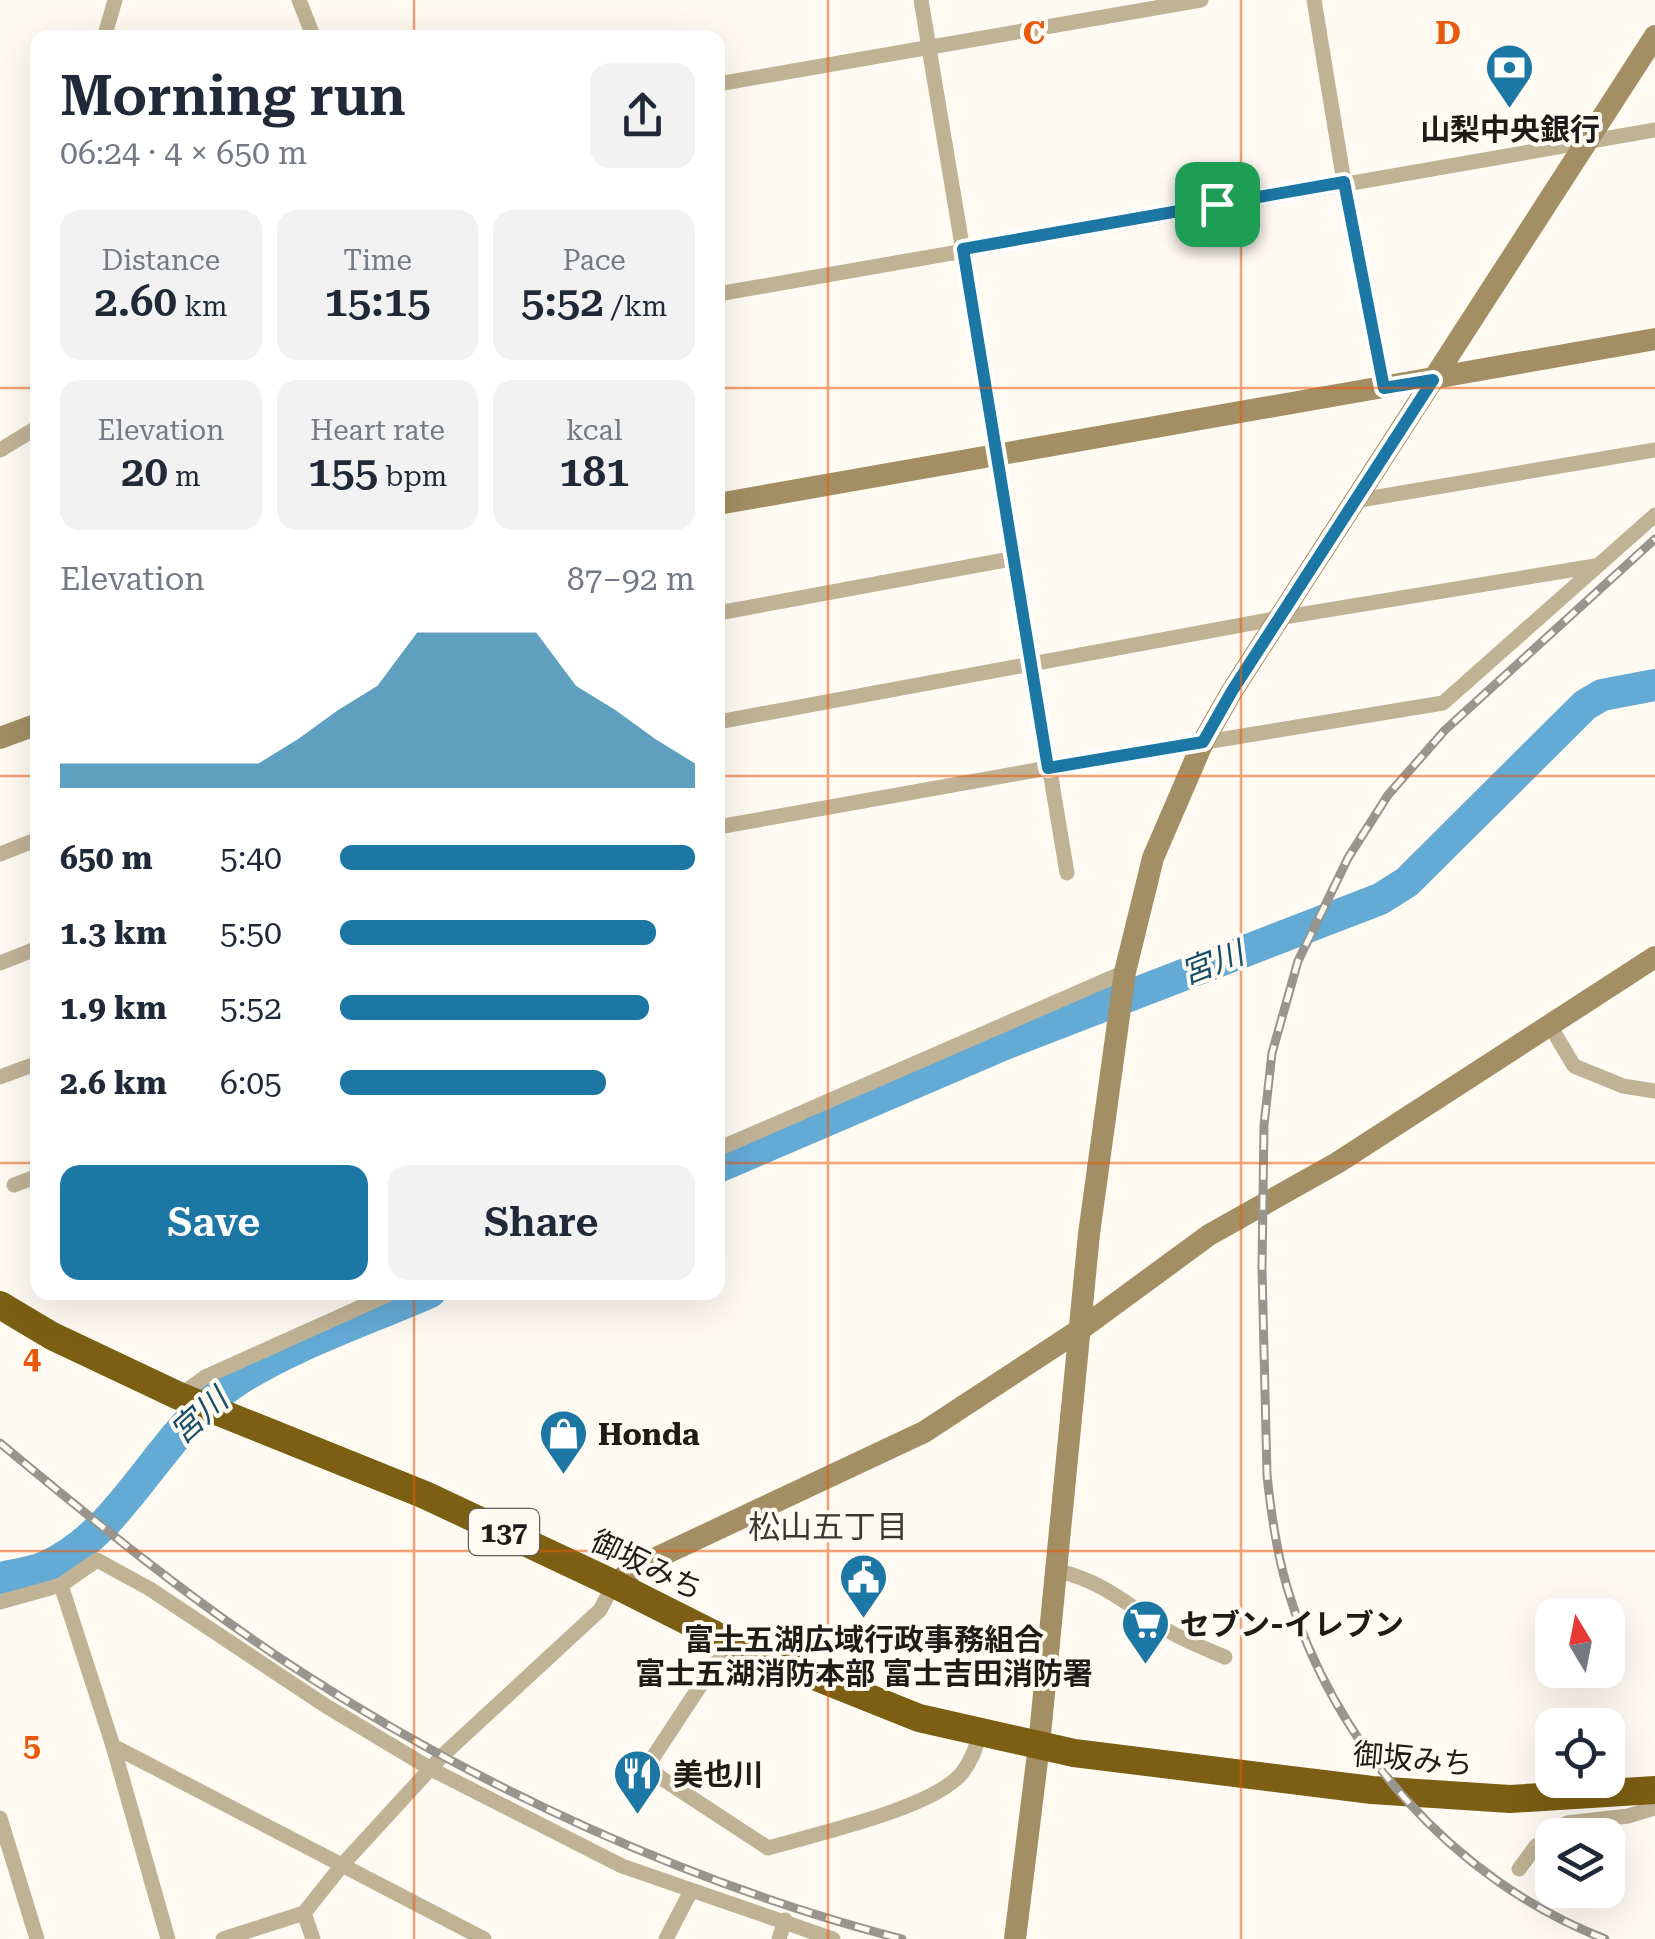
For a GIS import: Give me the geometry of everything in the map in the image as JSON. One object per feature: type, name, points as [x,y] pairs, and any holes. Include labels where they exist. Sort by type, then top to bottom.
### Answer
[{"type":"highway","name":"御坂みち","points":[[0,1306],[52,1336],[186,1399],[425,1495],[729,1642],[919,1718],[1090,1755],[1372,1790],[1510,1799],[1655,1790]]},
{"type":"street","points":[[106,30],[115,0]]},
{"type":"street","points":[[299,0],[311,30]]},
{"type":"street","points":[[921,0],[1066,873]]},
{"type":"street","points":[[725,83],[1201,0]]},
{"type":"street","points":[[1314,0],[1384,388]]},
{"type":"street","points":[[1015,1939],[1039,1744],[1089,1234],[1124,979],[1153,858],[1203,742],[1655,36]]},
{"type":"street","points":[[725,293],[1655,130]]},
{"type":"street","points":[[725,503],[1655,339]]},
{"type":"street","points":[[0,450],[30,432]]},
{"type":"street","points":[[1354,501],[1655,450]]},
{"type":"street","points":[[725,826],[1443,703],[1655,515]]},
{"type":"street","points":[[725,612],[1016,558]]},
{"type":"street","points":[[725,721],[1279,618],[1595,566]]},
{"type":"street","points":[[0,738],[30,727]]},
{"type":"street","points":[[0,854],[30,842]]},
{"type":"street","points":[[0,963],[30,951]]},
{"type":"street","points":[[224,1939],[304,1913],[431,1769],[600,1610],[614,1584],[639,1566],[924,1432],[1080,1329],[1209,1235],[1338,1163],[1655,957]]},
{"type":"street","points":[[725,1146],[1124,979]]},
{"type":"street","points":[[1548,1024],[1574,1066],[1623,1086],[1655,1091]]},
{"type":"street","points":[[0,1078],[30,1066]]},
{"type":"street","points":[[14,1185],[30,1179]]},
{"type":"street","points":[[186,1399],[206,1378],[377,1300]]},
{"type":"street","points":[[0,1602],[61,1584],[97,1560],[150,1589],[326,1706],[431,1769],[622,1866],[834,1939]]},
{"type":"street","points":[[1056,1570],[1101,1585],[1168,1631],[1225,1657]]},
{"type":"street","points":[[61,1584],[113,1746],[168,1939]]},
{"type":"street","points":[[729,1642],[646,1768],[768,1848],[926,1800],[960,1776],[976,1752],[980,1731]]},
{"type":"street","points":[[113,1746],[484,1939]]},
{"type":"street","points":[[1519,1869],[1536,1846],[1567,1823],[1628,1816],[1655,1808]]},
{"type":"street","points":[[0,1818],[37,1939]]},
{"type":"street","points":[[666,1939],[691,1891]]},
{"type":"street","points":[[304,1913],[312,1939]]},
{"type":"street","points":[[779,1939],[786,1920]]},
{"type":"street","points":[[452,1922],[457,1939]]},
{"type":"waterway","name":"宮川","points":[[725,1164],[1007,1043],[1380,899],[1407,882],[1585,705],[1602,695],[1655,685]]},
{"type":"waterway","name":"宮川","points":[[0,1578],[45,1567],[97,1531],[181,1430],[229,1386],[300,1347],[411,1300]]},
{"type":"railway","points":[[1605,1939],[1550,1913],[1498,1881],[1449,1843],[1367,1751],[1334,1700],[1307,1644],[1280,1559],[1267,1475],[1262,1268],[1264,1125],[1272,1053],[1298,961],[1348,858],[1388,795],[1445,730],[1655,539]]},
{"type":"railway","points":[[0,1443],[218,1615],[295,1668],[437,1753],[588,1828],[666,1861],[744,1891],[902,1939]]},
{"type":"place","name":"山梨中央銀行","points":[[1510,110]]},
{"type":"place","name":"Honda","points":[[563,1476]]},
{"type":"place","name":"富士五湖広域行政事務組合 富士五湖消防本部 富士吉田消防署","points":[[864,1620]]},
{"type":"place","name":"セブン-イレブン","points":[[1145,1666]]},
{"type":"place","name":"美也川","points":[[638,1816]]},
{"type":"district","name":"松山五丁目","points":[[828,1527]]},
{"type":"route","points":[[1344,182],[1384,388],[1433,380],[1203,742],[1048,768],[963,249],[1217,204],[1344,182]]}]
